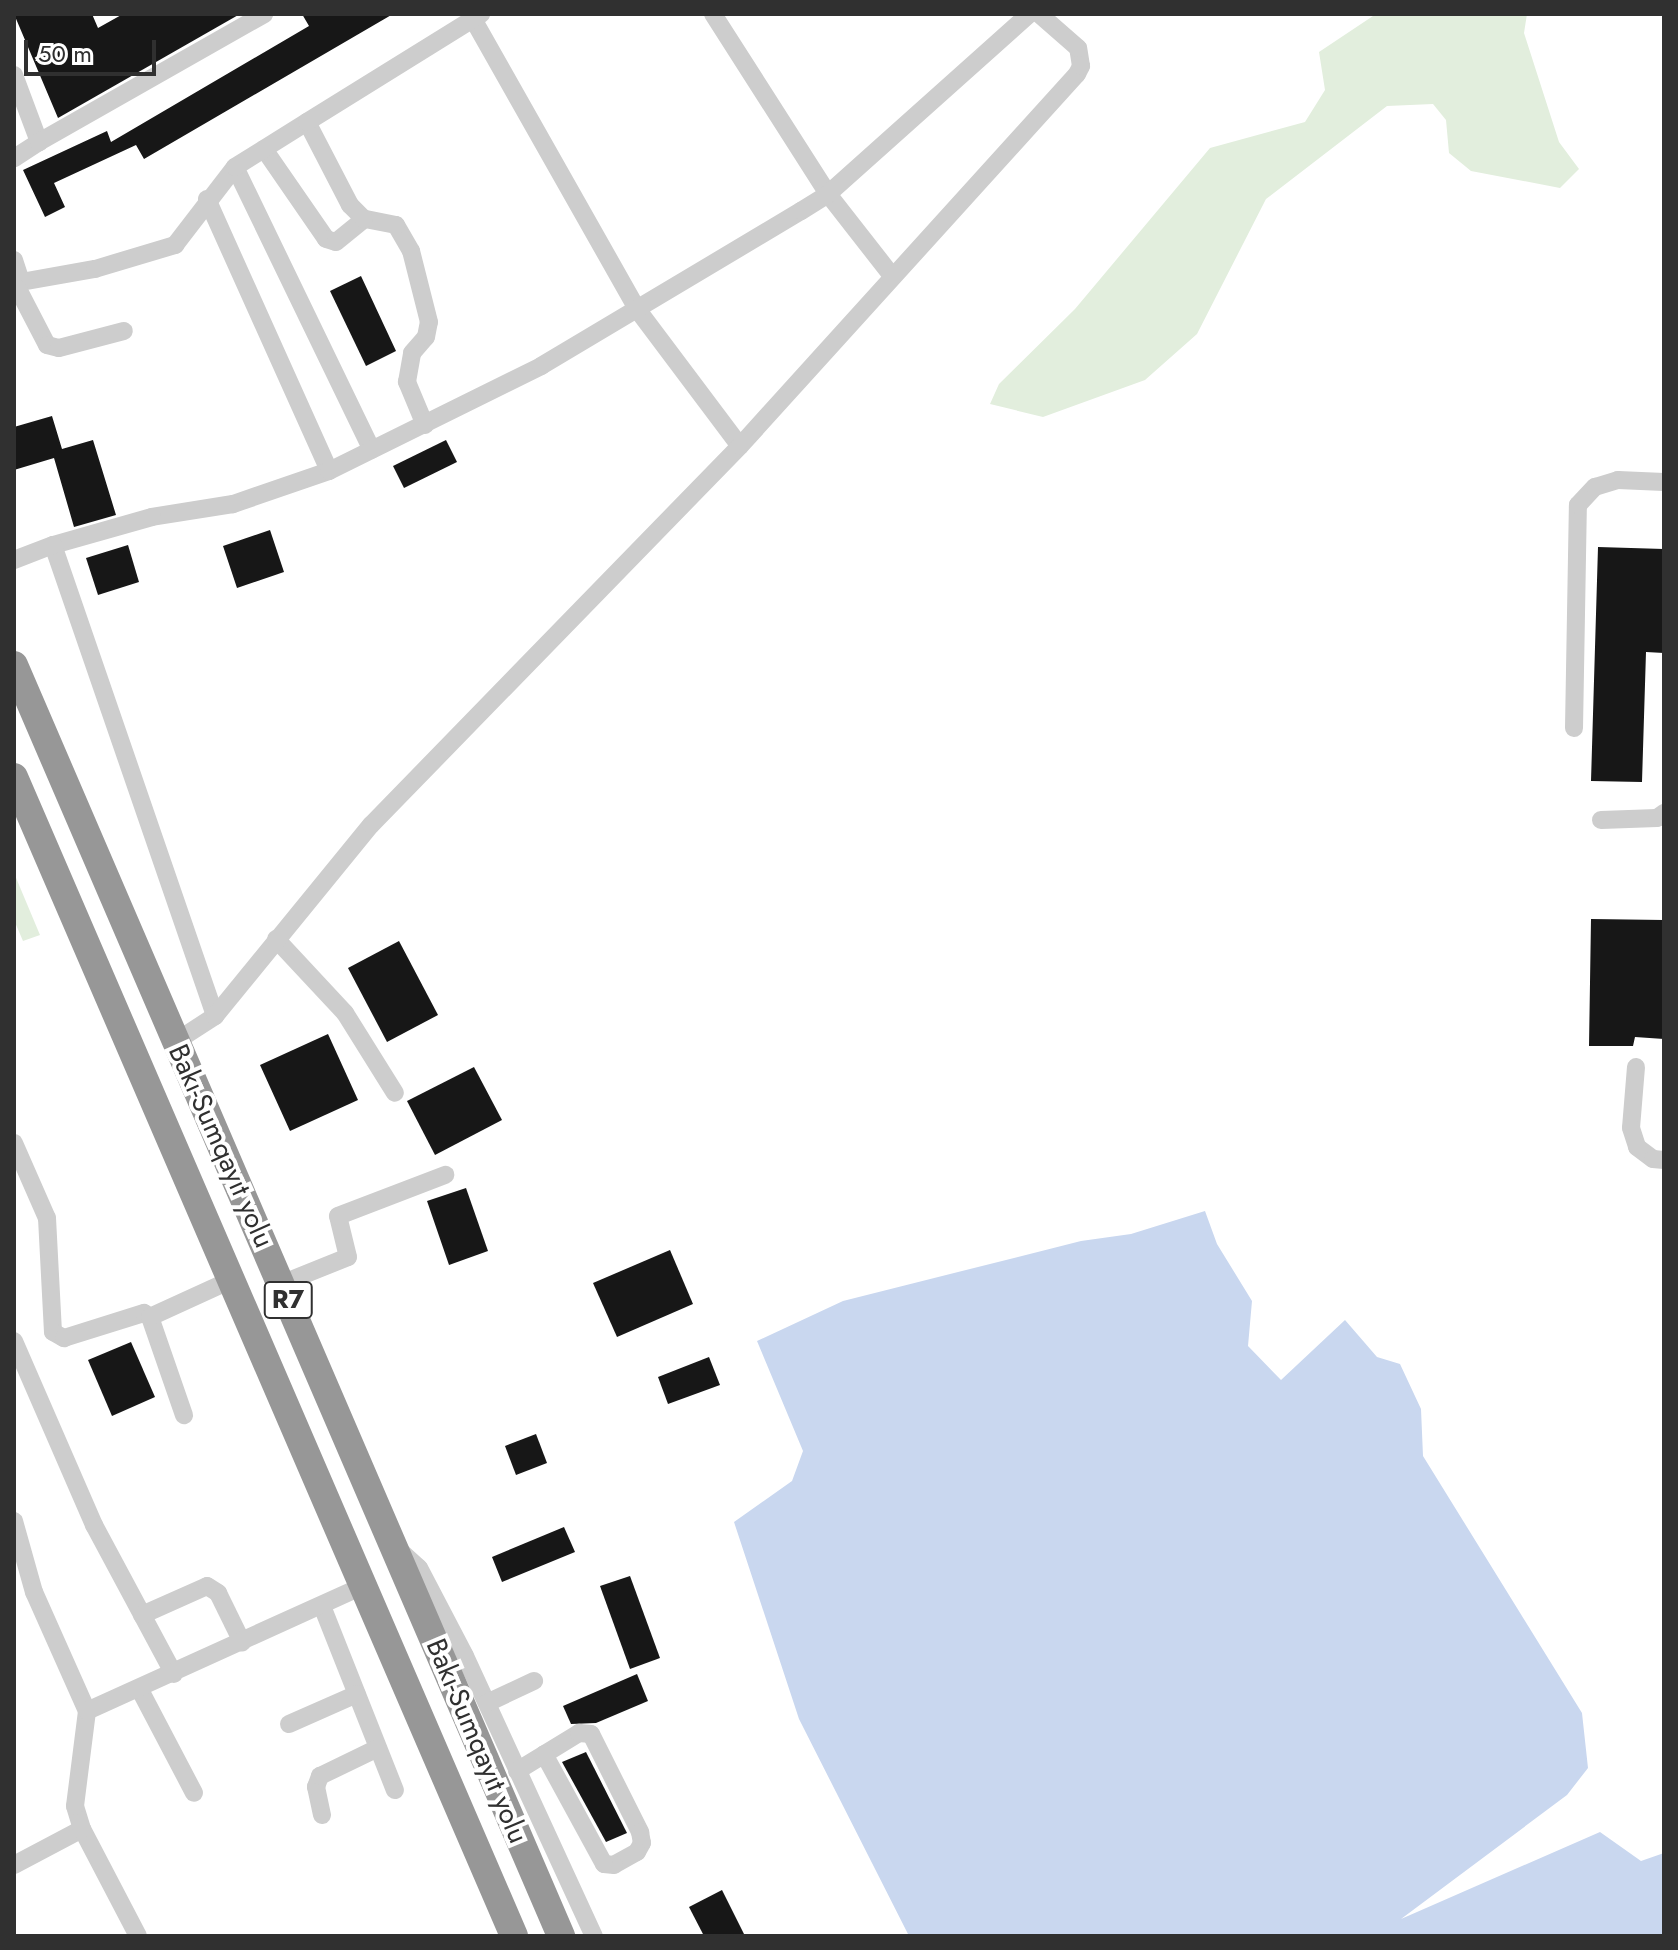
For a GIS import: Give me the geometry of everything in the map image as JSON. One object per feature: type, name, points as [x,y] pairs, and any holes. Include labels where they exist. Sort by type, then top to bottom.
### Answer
[{"type":"highway","name":"Bakı-Sumqayıt yolu","points":[[14,665],[561,1936]]},
{"type":"highway","name":"Bakı-Sumqayıt yolu","points":[[14,777],[514,1936]]},
{"type":"lane","points":[[14,158],[264,14]]},
{"type":"lane","points":[[713,14],[828,194],[892,276]]},
{"type":"lane","points":[[14,560],[53,545],[152,517],[245,501],[329,471],[541,366],[828,194],[1029,14]]},
{"type":"lane","points":[[175,1042],[215,1016],[371,825],[740,446],[1077,74],[1081,66],[1078,48],[1039,14]]},
{"type":"lane","points":[[18,287],[95,269],[175,245],[189,233],[207,199],[235,167],[477,16],[637,309],[740,446]]},
{"type":"lane","points":[[14,75],[39,142]]},
{"type":"lane","points":[[307,122],[350,205],[364,219],[396,225],[423,290],[429,322],[426,337],[412,353],[407,382],[425,425]]},
{"type":"lane","points":[[264,149],[326,239],[336,242],[364,219]]},
{"type":"lane","points":[[235,167],[372,450]]},
{"type":"lane","points":[[207,199],[329,471]]},
{"type":"lane","points":[[14,260],[18,287],[47,345],[59,348],[124,331]]},
{"type":"lane","points":[[1574,728],[1578,505],[1595,487],[1618,480],[1664,482]]},
{"type":"lane","points":[[53,545],[215,1016]]},
{"type":"lane","points":[[1601,820],[1657,818],[1664,813]]},
{"type":"lane","points":[[276,939],[345,1013],[395,1093]]},
{"type":"lane","points":[[1636,1067],[1631,1128],[1637,1147],[1653,1159],[1664,1160]]},
{"type":"lane","points":[[14,1143],[18,1161],[47,1218],[53,1332],[64,1338],[134,1314],[150,1317],[231,1280]]},
{"type":"lane","points":[[281,1284],[348,1257],[338,1216],[445,1175]]},
{"type":"lane","points":[[150,1317],[184,1415]]},
{"type":"lane","points":[[14,1341],[49,1430],[174,1674]]},
{"type":"lane","points":[[14,1521],[17,1546],[87,1711],[75,1806],[82,1829],[138,1936]]},
{"type":"lane","points":[[393,1546],[419,1568],[487,1703],[594,1936]]},
{"type":"lane","points":[[142,1615],[207,1586],[218,1593],[242,1642]]},
{"type":"lane","points":[[87,1711],[140,1690],[363,1586]]},
{"type":"lane","points":[[322,1606],[395,1790]]},
{"type":"lane","points":[[487,1703],[534,1681]]},
{"type":"lane","points":[[140,1690],[194,1793]]},
{"type":"lane","points":[[289,1724],[357,1694]]},
{"type":"lane","points":[[517,1771],[544,1754],[579,1733],[591,1734],[640,1832],[642,1843],[637,1852],[614,1865],[604,1864],[544,1754]]},
{"type":"lane","points":[[322,1815],[316,1787],[320,1776],[378,1748]]},
{"type":"lane","points":[[14,1865],[82,1829]]},
{"type":"green space","points":[[1376,14],[1527,14],[1524,33],[1559,142],[1579,169],[1560,188],[1471,171],[1449,153],[1446,120],[1433,104],[1387,106],[1266,199],[1197,334],[1145,380],[1043,417],[990,404],[999,384],[1075,309],[1210,148],[1305,122],[1325,90],[1319,52]]},
{"type":"green space","points":[[14,873],[40,935],[23,941],[14,920]]},
{"type":"water","points":[[1205,1211],[1217,1244],[1252,1301],[1248,1346],[1281,1380],[1345,1320],[1377,1357],[1400,1364],[1421,1409],[1423,1456],[1582,1713],[1588,1768],[1567,1795],[1401,1919],[1600,1832],[1641,1861],[1664,1853],[1664,1936],[909,1936],[799,1719],[734,1522],[792,1481],[803,1451],[757,1341],[843,1301],[1081,1241],[1131,1234]]},
{"type":"building","points":[[14,14],[92,14],[98,28],[123,14],[240,14],[58,118]]},
{"type":"building","points":[[302,14],[393,14],[144,159],[136,145],[54,183],[65,207],[45,217],[23,170],[107,131],[111,142],[309,26]]},
{"type":"building","points":[[361,276],[396,351],[366,366],[330,291]]},
{"type":"building","points":[[52,416],[62,449],[93,440],[116,515],[74,527],[54,458],[14,470],[14,427]]},
{"type":"building","points":[[446,440],[457,462],[404,488],[393,466]]},
{"type":"building","points":[[270,530],[284,572],[237,588],[223,546]]},
{"type":"building","points":[[128,545],[139,582],[98,595],[86,558]]},
{"type":"building","points":[[1598,547],[1664,549],[1664,653],[1646,652],[1642,782],[1591,781]]},
{"type":"building","points":[[1591,919],[1664,920],[1664,1039],[1635,1037],[1633,1046],[1589,1046]]},
{"type":"building","points":[[399,941],[438,1015],[387,1042],[348,968]]},
{"type":"building","points":[[328,1034],[358,1100],[290,1131],[260,1065]]},
{"type":"building","points":[[474,1067],[502,1120],[435,1155],[407,1101]]},
{"type":"building","points":[[466,1188],[488,1251],[449,1265],[427,1201]]},
{"type":"building","points":[[670,1250],[693,1304],[617,1337],[593,1283]]},
{"type":"building","points":[[131,1342],[155,1397],[112,1416],[88,1360]]},
{"type":"building","points":[[709,1357],[720,1385],[668,1404],[658,1377]]},
{"type":"building","points":[[536,1434],[547,1463],[516,1475],[505,1446]]},
{"type":"building","points":[[564,1527],[575,1552],[502,1582],[492,1557]]},
{"type":"building","points":[[630,1576],[660,1658],[630,1669],[600,1586]]},
{"type":"building","points":[[637,1674],[648,1701],[596,1723],[571,1724],[563,1706]]},
{"type":"building","points":[[586,1752],[627,1833],[606,1842],[562,1762]]},
{"type":"building","points":[[722,1890],[745,1936],[704,1936],[689,1907]]}]
